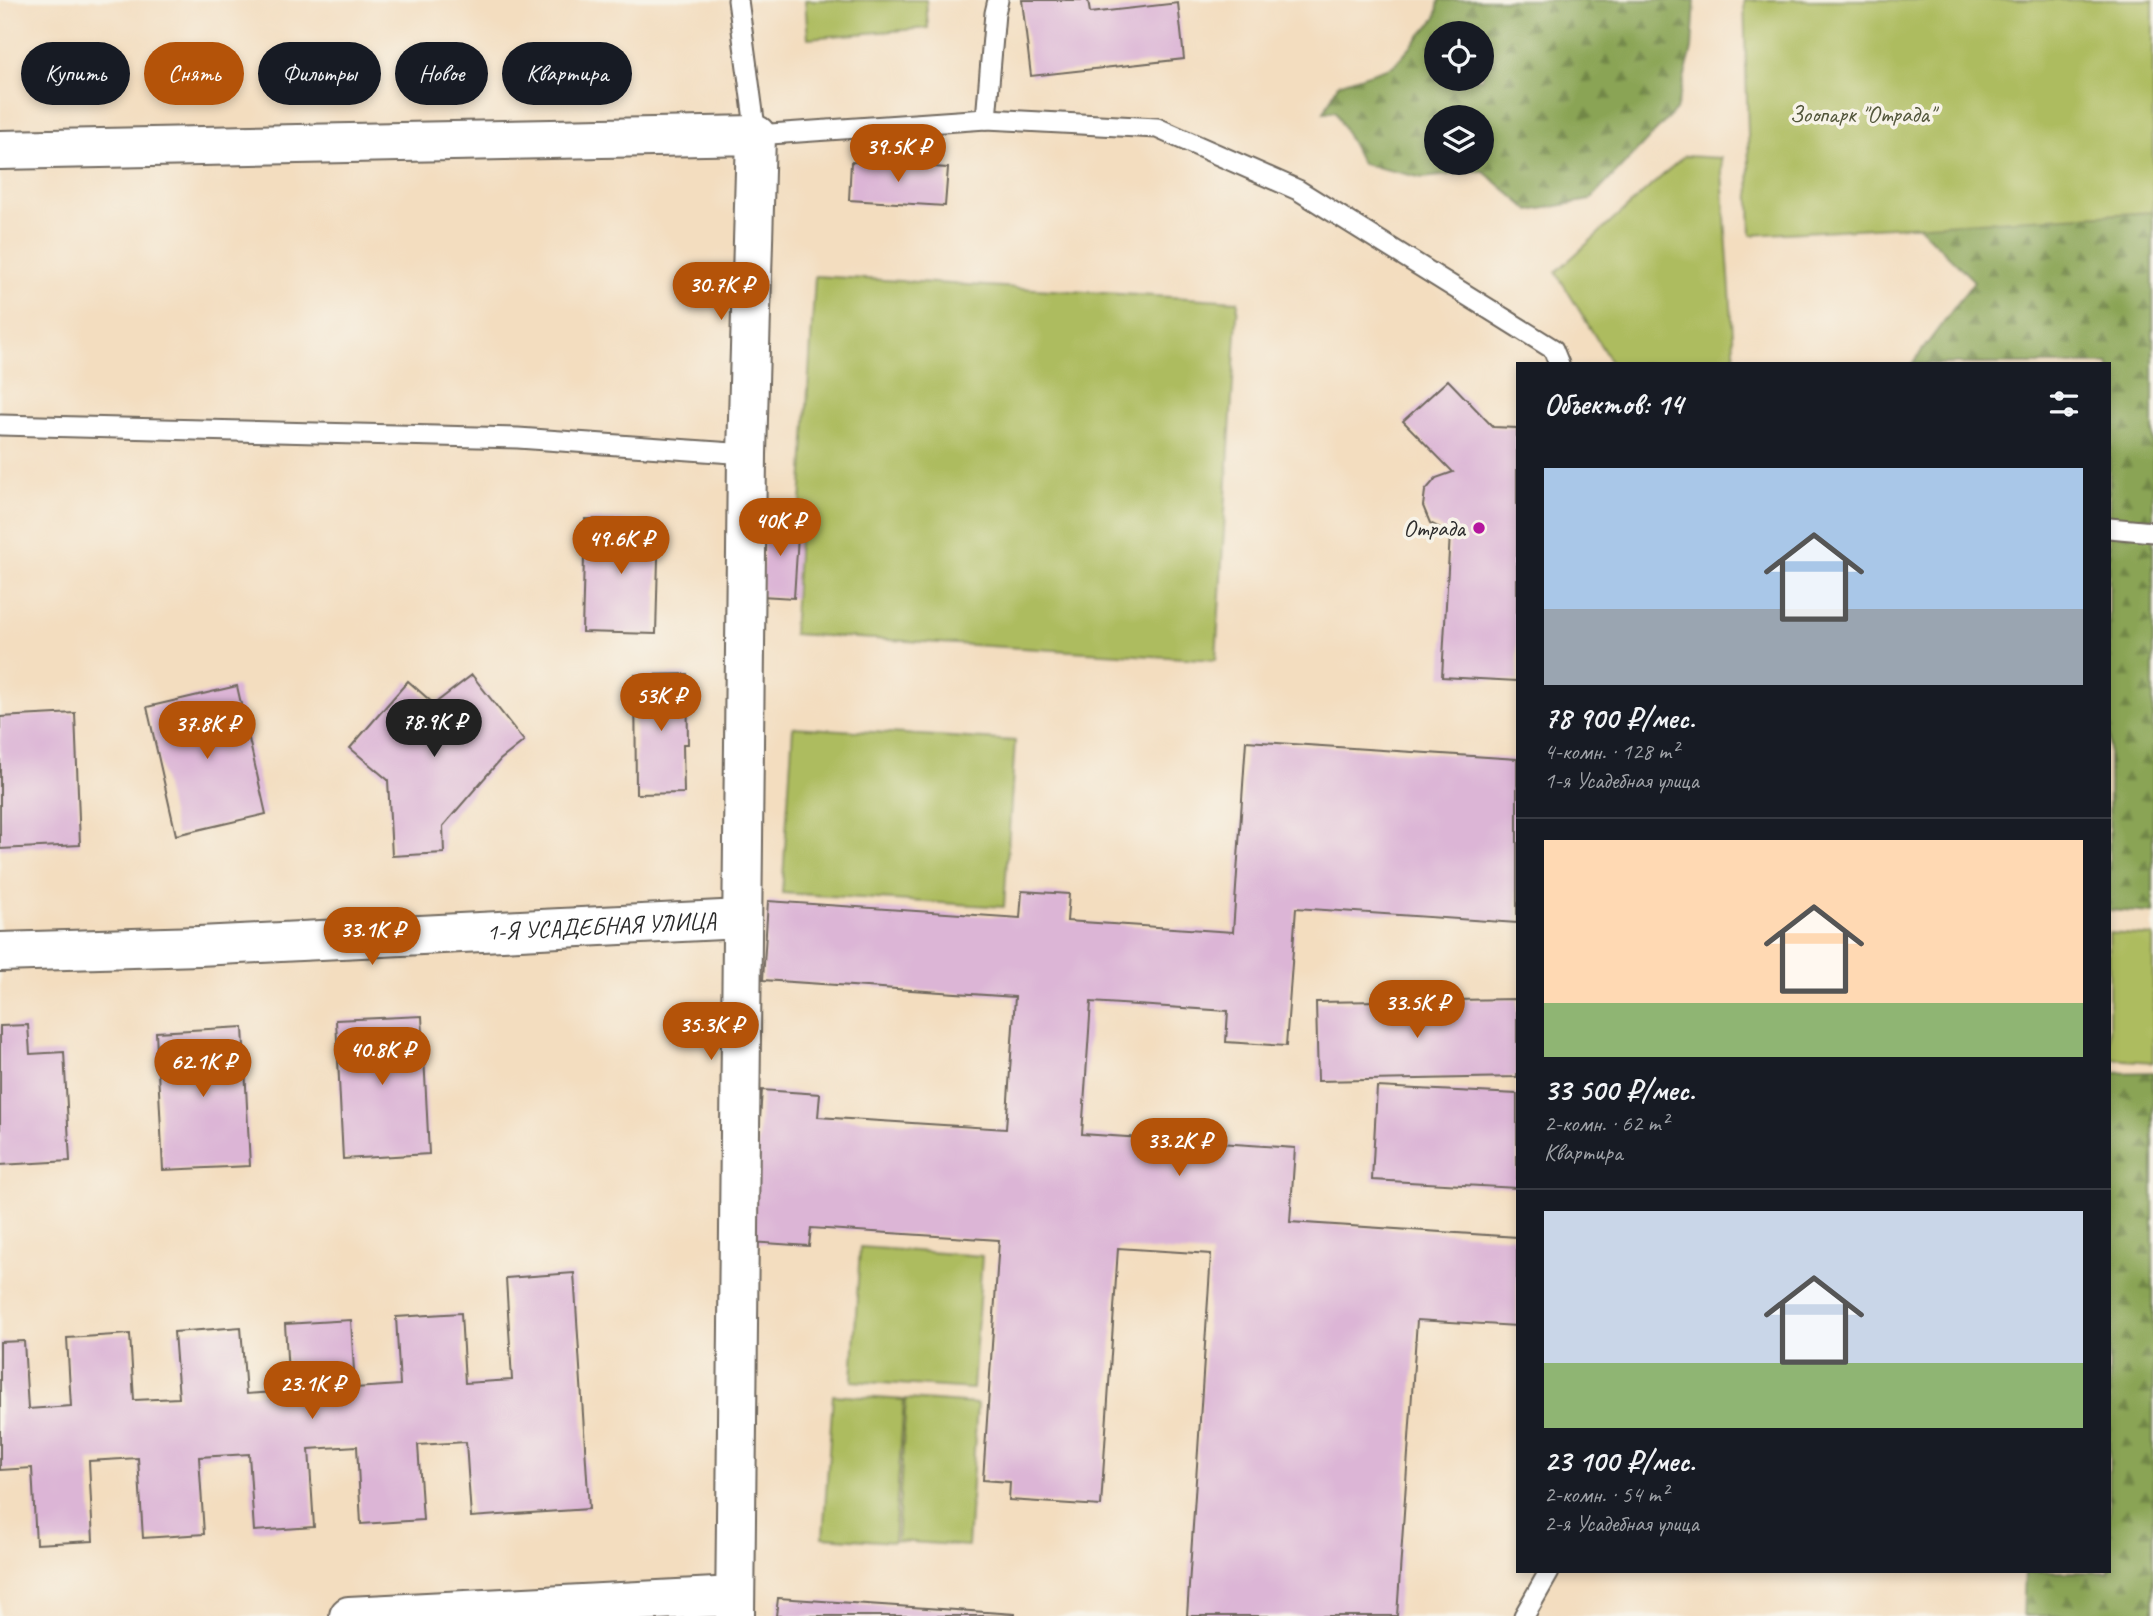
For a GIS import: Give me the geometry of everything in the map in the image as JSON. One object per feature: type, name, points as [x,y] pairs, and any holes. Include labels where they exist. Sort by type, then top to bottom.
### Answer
[{"type":"street","points":[[0,150],[755,135],[747,454],[735,1606],[349,1616]]},
{"type":"street","name":"1-Я УСАДЕБНАЯ УЛИЦА","points":[[0,952],[199,946],[742,919]]},
{"type":"lane","points":[[738,0],[755,135],[986,119],[1157,128],[1298,190],[1553,349],[1558,362]]},
{"type":"lane","points":[[986,119],[998,0]]},
{"type":"lane","points":[[0,425],[518,438],[747,454]]},
{"type":"lane","points":[[2111,528],[2153,531]]},
{"type":"lane","points":[[1524,1616],[1548,1573]]},
{"type":"green space","points":[[805,0],[926,0],[928,28],[808,38]]},
{"type":"green space","points":[[1439,0],[1695,0],[1692,49],[1676,110],[1590,200],[1530,211],[1488,175],[1494,175],[1494,105],[1424,105],[1424,175],[1449,175],[1423,178],[1362,164],[1335,111],[1324,112],[1338,84],[1393,66],[1424,31],[1424,91],[1494,91],[1494,21],[1433,21]]},
{"type":"green space","name":"Зоопарк \"Отрада\"","points":[[1744,0],[2153,0],[2153,212],[1751,235]]},
{"type":"green space","points":[[2153,0],[2153,913],[2111,910],[2111,362],[1913,362],[1974,281],[1918,226],[1775,225]]},
{"type":"green space","points":[[1684,156],[1721,158],[1735,362],[1611,362],[1556,272]]},
{"type":"green space","points":[[815,276],[1238,301],[1216,660],[793,634]]},
{"type":"green space","points":[[793,727],[1015,741],[1004,907],[782,893]]},
{"type":"green space","points":[[2111,933],[2153,936],[2153,1062],[2111,1059]]},
{"type":"green space","points":[[2153,1072],[2153,1616],[2023,1616],[2025,1573],[2111,1573],[2111,1073]]},
{"type":"green space","points":[[860,1247],[982,1256],[973,1389],[852,1381]]},
{"type":"green space","points":[[833,1395],[904,1400],[894,1542],[823,1537]]},
{"type":"green space","points":[[906,1399],[977,1404],[968,1546],[897,1541]]},
{"type":"building","points":[[1022,0],[1088,0],[1090,13],[1178,3],[1184,59],[1031,76]]},
{"type":"building","points":[[851,162],[948,168],[945,206],[849,200]]},
{"type":"building","name":"Отрада","points":[[1448,380],[1493,427],[1516,428],[1516,681],[1442,677],[1450,533],[1430,523],[1423,506],[1425,491],[1436,478],[1453,472],[1403,421]]},
{"type":"building","points":[[765,518],[799,520],[794,598],[761,596]]},
{"type":"building","points":[[585,519],[659,521],[656,634],[582,632]]},
{"type":"building","points":[[687,674],[688,744],[683,744],[684,793],[636,794],[635,675]]},
{"type":"building","points":[[472,675],[524,741],[500,760],[443,826],[444,853],[392,856],[388,780],[350,748],[408,681],[434,704]]},
{"type":"building","points":[[237,686],[266,814],[176,835],[147,707]]},
{"type":"building","points":[[75,713],[80,845],[0,849],[0,717]]},
{"type":"building","points":[[1246,741],[1516,759],[1516,923],[1296,908],[1286,1046],[1226,1042],[1228,1011],[1091,1002],[1082,1134],[1295,1148],[1290,1222],[1516,1237],[1516,1326],[1417,1320],[1397,1616],[1187,1616],[1211,1254],[1118,1248],[1101,1506],[1009,1500],[1010,1482],[983,1480],[999,1240],[811,1228],[809,1246],[751,1242],[762,1090],[820,1094],[818,1117],[1006,1129],[1015,997],[763,980],[768,901],[1020,918],[1022,891],[1069,894],[1067,921],[1233,932]]},
{"type":"building","points":[[1516,999],[1516,1077],[1318,1081],[1316,1002]]},
{"type":"building","points":[[422,1016],[429,1154],[343,1159],[336,1020]]},
{"type":"building","points":[[28,1025],[30,1054],[64,1052],[70,1161],[0,1165],[0,1026]]},
{"type":"building","points":[[243,1027],[250,1166],[163,1170],[156,1032]]},
{"type":"building","points":[[1377,1087],[1516,1094],[1516,1188],[1372,1180]]},
{"type":"building","points":[[574,1273],[589,1509],[471,1517],[466,1442],[418,1445],[423,1520],[361,1524],[357,1446],[309,1449],[314,1527],[254,1531],[249,1454],[199,1457],[204,1534],[143,1538],[138,1458],[89,1461],[93,1541],[36,1544],[32,1468],[0,1470],[0,1342],[24,1341],[28,1409],[71,1406],[67,1338],[130,1334],[134,1400],[179,1398],[174,1332],[241,1327],[246,1394],[289,1391],[285,1324],[351,1320],[355,1388],[400,1385],[396,1317],[461,1313],[465,1383],[512,1380],[506,1278]]},
{"type":"building","points":[[778,1598],[1015,1614],[1015,1616],[776,1616]]},
{"type":"place","name":"Отрада","points":[[1479,528]]}]
